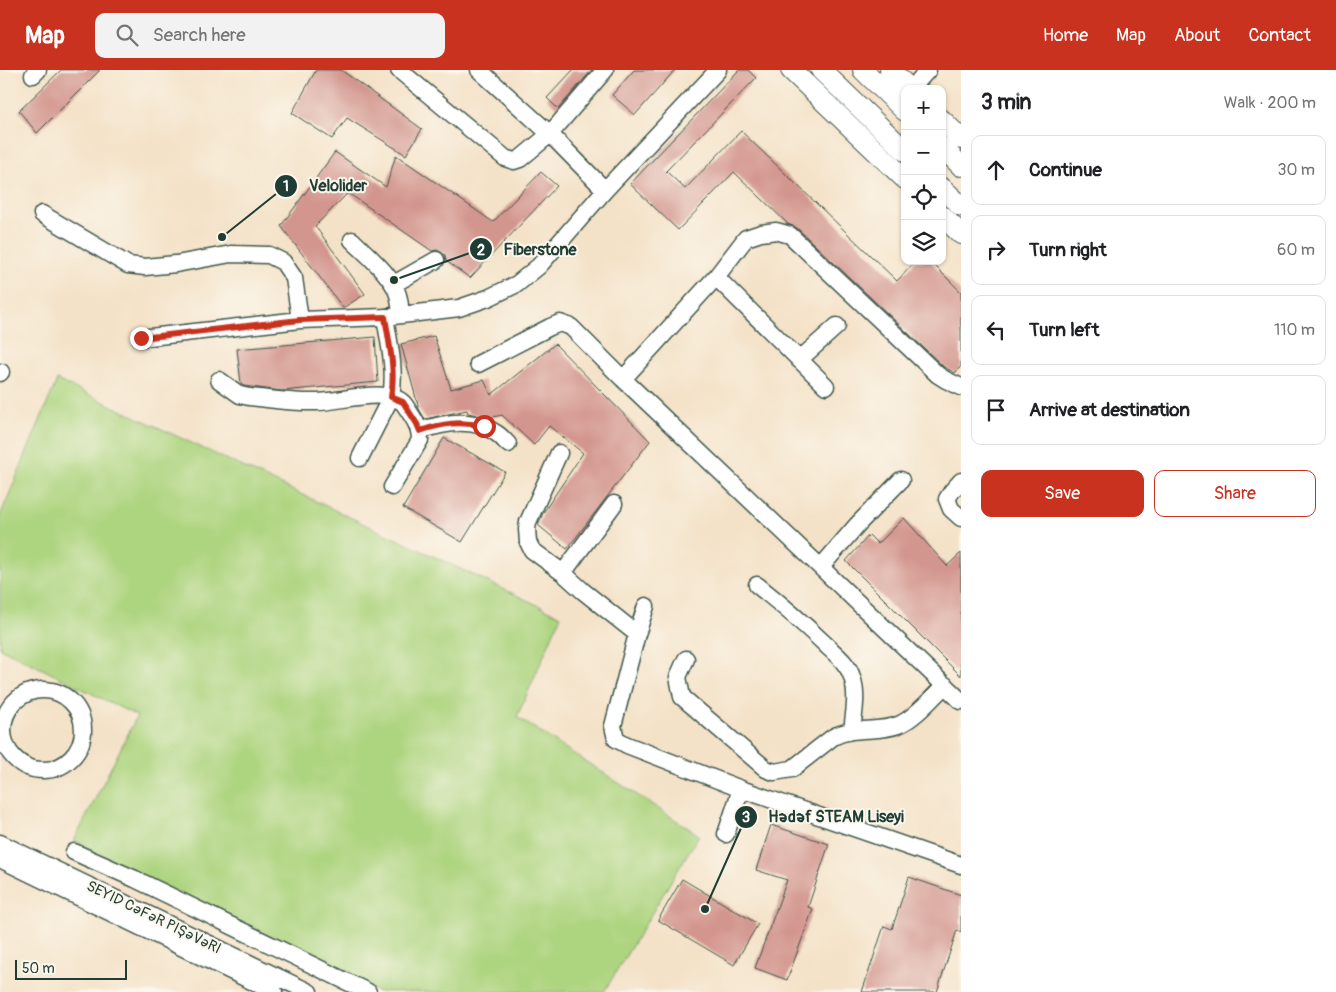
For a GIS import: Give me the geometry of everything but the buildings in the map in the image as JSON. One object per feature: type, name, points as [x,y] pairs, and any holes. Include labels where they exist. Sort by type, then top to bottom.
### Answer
[{"type":"main road","points":[[791,70],[901,175]]},
{"type":"main road","points":[[863,70],[901,107]]},
{"type":"main road","points":[[890,70],[907,85]]},
{"type":"main road","points":[[820,71],[901,147]]},
{"type":"main road","points":[[946,124],[961,139]]},
{"type":"main road","points":[[946,152],[961,166]]},
{"type":"main road","points":[[946,192],[961,206]]},
{"type":"main road","points":[[946,220],[961,234]]},
{"type":"street","points":[[399,70],[505,158],[514,161],[520,159],[550,134],[605,70]]},
{"type":"street","points":[[479,70],[550,134],[605,190]]},
{"type":"street","points":[[141,338],[300,320],[393,316],[459,308],[488,298],[516,284],[538,266],[605,190],[718,70]]},
{"type":"street","points":[[915,85],[928,70]]},
{"type":"street","points":[[42,214],[128,265],[145,267],[176,264],[231,254],[269,255],[283,262],[294,278],[300,320]]},
{"type":"street","points":[[623,379],[716,277],[746,238],[761,233],[776,232],[790,235],[938,375],[960,385]]},
{"type":"street","points":[[352,240],[394,284],[398,294],[393,316],[394,374],[391,397],[360,458]]},
{"type":"street","points":[[394,284],[436,260]]},
{"type":"street","points":[[716,277],[826,386]]},
{"type":"street","points":[[478,364],[550,326],[560,323],[571,328],[961,701]]},
{"type":"street","points":[[799,360],[837,326]]},
{"type":"street","points":[[219,380],[240,395],[302,402],[321,402],[377,395],[391,397],[403,402],[417,424],[420,431],[420,440],[392,486]]},
{"type":"street","points":[[420,431],[436,426],[463,423],[484,426],[497,433],[508,444]]},
{"type":"street","points":[[559,453],[528,522],[528,542],[532,550],[637,634]]},
{"type":"street","points":[[821,566],[900,480]]},
{"type":"street","points":[[961,481],[952,490],[947,499],[951,509],[961,518]]},
{"type":"street","points":[[563,573],[614,504]]},
{"type":"street","points":[[757,585],[785,608],[844,663],[852,675],[855,689],[855,705],[852,731]]},
{"type":"street","points":[[646,606],[613,726],[616,740],[741,789],[961,865]]},
{"type":"street","points":[[686,659],[678,677],[682,698],[766,769],[774,772],[792,768],[841,733],[898,726],[907,721],[945,685]]},
{"type":"street","points":[[35,690],[54,691],[64,695],[78,708],[84,726],[84,736],[76,754],[61,767],[42,771],[32,769],[16,760],[5,758],[3,734],[6,714],[18,699],[35,690]]},
{"type":"street","points":[[726,834],[741,789]]},
{"type":"street","name":"SEYID CƏFƏR PIŞƏVƏRI","points":[[0,843],[309,992]]},
{"type":"street","points":[[74,852],[135,879],[368,992]]},
{"type":"street","name":"SEYID CƏFƏR PIŞƏVƏRI","points":[[0,859],[274,992]]},
{"type":"street","points":[[124,902],[135,879]]},
{"type":"green space","points":[[57,380],[561,616],[517,717],[699,835],[604,992],[378,992],[74,841],[137,716],[0,648],[0,516]]},
{"type":"place","name":"Velolider","points":[[222,237]]},
{"type":"place","name":"Fiberstone","points":[[394,280]]},
{"type":"place","name":"Hədəf STEAM Liseyi","points":[[705,909]]},
{"type":"route","points":[[141,338],[300,320],[385,317],[394,374],[391,397],[403,402],[420,431],[456,423],[484,426]]}]
